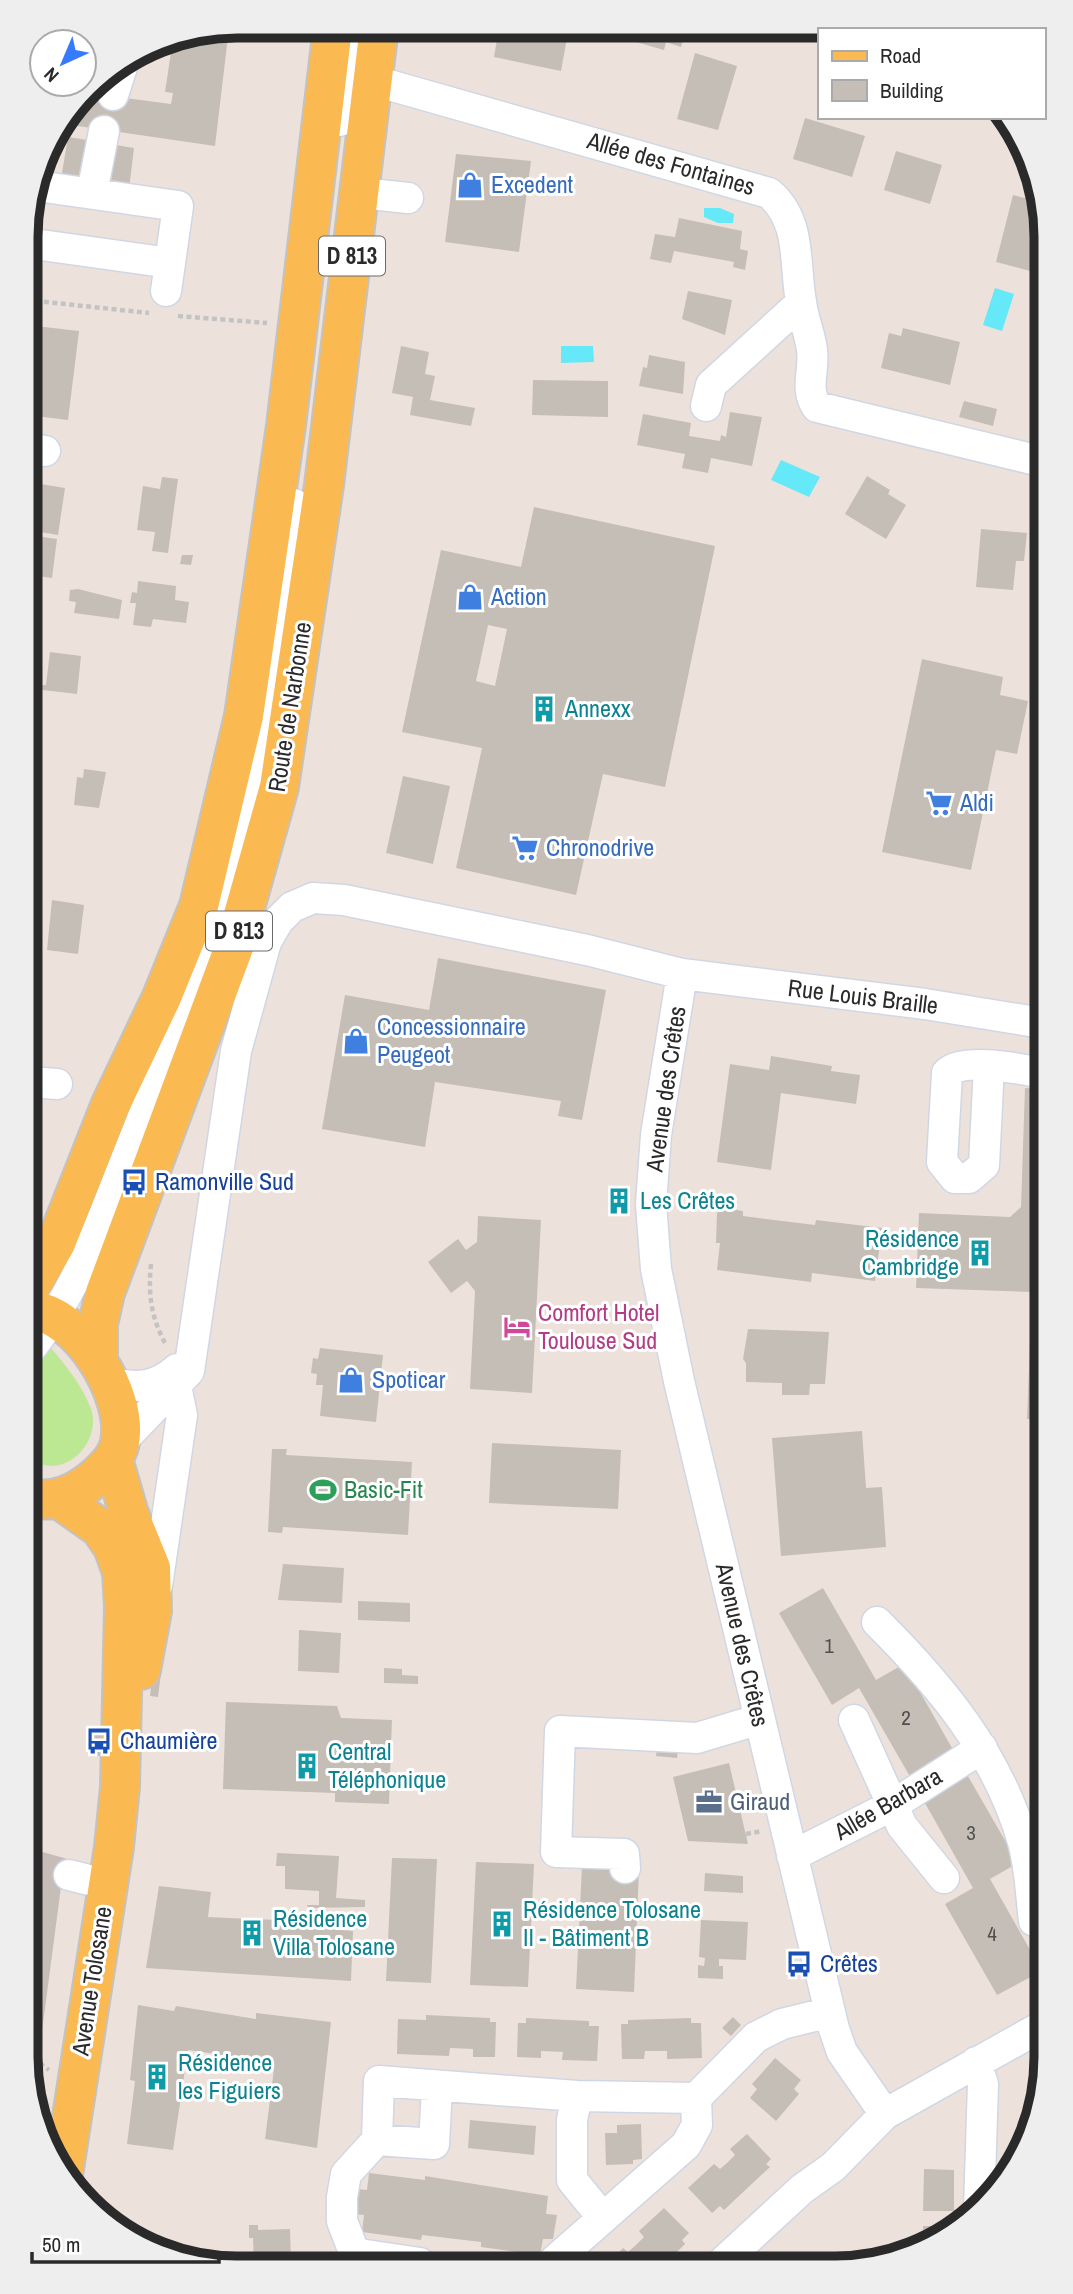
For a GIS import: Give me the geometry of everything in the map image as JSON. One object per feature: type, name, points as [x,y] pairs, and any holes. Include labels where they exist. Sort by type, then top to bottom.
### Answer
[{"type":"main road","name":"Route de Narbonne","points":[[38,1273],[56,1243],[111,1104],[162,997],[199,906],[244,716],[286,426],[330,38]]},
{"type":"main road","name":"Route de Narbonne","points":[[104,1372],[98,1324],[105,1293],[234,947],[279,787],[324,485],[378,38]]},
{"type":"main road","name":"D 813","points":[[43,1314],[104,1372],[120,1409],[117,1451]]},
{"type":"main road","points":[[45,1498],[76,1491],[117,1451]]},
{"type":"main road","name":"Avenue Tolosane","points":[[66,2157],[114,1847],[120,1787],[152,1611],[150,1568],[129,1514],[117,1451]]},
{"type":"main road","name":"Avenue Tolosane","points":[[45,1498],[100,1528],[113,1547],[122,1572],[120,1787]]},
{"type":"street","points":[[43,1314],[86,1261],[220,910],[247,813],[266,716],[353,38]]},
{"type":"street","points":[[113,95],[118,78]]},
{"type":"street","name":"Allée des Fontaines","points":[[375,81],[769,193],[783,205],[793,224],[801,303],[812,351],[809,395],[817,407],[1034,460]]},
{"type":"street","points":[[92,194],[104,131]]},
{"type":"street","points":[[39,246],[168,277],[178,206],[45,187]]},
{"type":"street","points":[[361,193],[408,198]]},
{"type":"street","points":[[706,406],[711,385],[801,303]]},
{"type":"street","name":"Avenue des Crêtes","points":[[183,1368],[236,1051],[266,942],[278,921],[292,907],[313,898],[344,900],[586,950],[682,974],[656,1135],[651,1204],[656,1269],[679,1381],[830,2012],[842,2052],[880,2106]]},
{"type":"street","name":"Rue Louis Braille","points":[[682,974],[925,1004],[1034,1022]]},
{"type":"street","points":[[989,1066],[1034,1072]]},
{"type":"street","points":[[104,1372],[144,1387],[183,1368]]},
{"type":"street","points":[[117,1451],[183,1368]]},
{"type":"street","name":"Avenue Tolosane","points":[[152,1611],[182,1415],[183,1368]]},
{"type":"street","points":[[877,1622],[931,1676],[982,1748],[1004,1789],[1023,1844],[1034,1921]]},
{"type":"street","points":[[625,1868],[624,1854],[556,1852],[560,1731],[697,1738],[760,1719]]},
{"type":"street","points":[[853,1720],[902,1826],[944,1878]]},
{"type":"street","name":"Allée Barbara","points":[[792,1856],[891,1806],[982,1748]]},
{"type":"street","points":[[373,2256],[359,2254],[352,2247],[341,2221],[345,2175],[377,2140],[379,2081],[577,2096],[696,2098],[756,2037],[782,2024],[830,2012]]},
{"type":"street","points":[[729,2256],[802,2189],[832,2167],[880,2106],[908,2100],[947,2082],[1034,2031]]},
{"type":"street","points":[[970,2066],[984,2084],[980,2193]]},
{"type":"street","points":[[377,2140],[434,2144],[437,2087]]},
{"type":"street","points":[[577,2096],[572,2119],[572,2180],[603,2218]]},
{"type":"street","points":[[560,2256],[686,2145],[697,2125],[696,2098]]},
{"type":"path","points":[[152,1257],[149,1294],[155,1322],[165,1343],[183,1368]]},
{"type":"green space","points":[[51,1348],[80,1387],[92,1412],[92,1431],[84,1448],[70,1461],[52,1466],[38,1463],[38,1363]]},
{"type":"water","points":[[704,208],[720,208],[734,214],[733,223],[718,223],[704,217]]},
{"type":"water","points":[[995,288],[1014,294],[1002,331],[983,325]]},
{"type":"water","points":[[561,346],[593,346],[594,362],[561,363]]},
{"type":"water","points":[[781,460],[820,477],[809,497],[771,480]]},
{"type":"building","points":[[497,38],[567,38],[561,71],[494,57]]},
{"type":"building","points":[[622,38],[684,38],[681,47],[666,42],[664,50]]},
{"type":"building","points":[[228,39],[215,146],[74,125],[99,95],[171,104],[173,93],[165,92],[171,50],[199,42]]},
{"type":"building","points":[[695,53],[737,66],[718,130],[677,119]]},
{"type":"building","points":[[805,118],[865,136],[852,177],[793,159]]},
{"type":"building","points":[[68,137],[87,140],[79,182],[61,179]]},
{"type":"building","points":[[116,145],[134,148],[129,189],[110,186]]},
{"type":"building","points":[[896,151],[942,165],[930,204],[884,190]]},
{"type":"building","points":[[456,154],[531,161],[519,252],[445,242]]},
{"type":"building","points":[[1013,195],[1031,200],[1034,255],[1030,271],[996,262]]},
{"type":"building","points":[[679,218],[742,231],[740,249],[748,251],[745,270],[733,267],[734,262],[674,251],[671,263],[650,259],[655,234],[675,237]]},
{"type":"building","points":[[688,291],[732,300],[725,335],[682,319]]},
{"type":"building","points":[[39,326],[79,331],[68,420],[39,416]]},
{"type":"building","points":[[903,328],[960,342],[950,385],[881,368],[889,333],[901,336]]},
{"type":"building","points":[[401,346],[429,352],[425,374],[435,376],[430,400],[475,408],[471,426],[410,415],[413,397],[392,393]]},
{"type":"building","points":[[649,355],[685,362],[683,394],[639,386]]},
{"type":"building","points":[[533,380],[608,381],[608,417],[532,415]]},
{"type":"building","points":[[964,401],[997,409],[993,426],[959,417]]},
{"type":"building","points":[[730,412],[762,417],[752,466],[711,458],[708,473],[682,468],[685,454],[637,445],[643,414],[691,423],[689,436],[720,441],[721,435],[726,437]]},
{"type":"building","points":[[867,476],[890,490],[888,494],[906,505],[886,539],[845,514]]},
{"type":"building","points":[[162,477],[178,479],[168,553],[152,551],[155,532],[137,530],[143,486],[160,489]]},
{"type":"building","points":[[39,484],[65,488],[58,535],[39,532]]},
{"type":"building","name":"Annexx","points":[[534,507],[715,546],[665,787],[603,774],[576,895],[456,868],[482,748],[402,732],[441,550],[521,567]],"holes":[[[488,625],[507,629],[495,686],[476,681]]]},
{"type":"building","points":[[981,529],[1027,533],[1024,561],[1016,561],[1013,590],[976,587]]},
{"type":"building","points":[[39,536],[57,539],[52,578],[39,576]]},
{"type":"building","points":[[182,555],[193,555],[191,565],[180,564]]},
{"type":"building","points":[[138,581],[176,586],[175,600],[189,602],[186,623],[153,619],[151,627],[133,625],[136,603],[130,603],[132,592],[137,593]]},
{"type":"building","points":[[78,589],[122,600],[119,619],[74,613],[76,602],[69,601],[70,590]]},
{"type":"building","points":[[50,652],[81,656],[77,694],[39,690],[39,686],[46,685]]},
{"type":"building","name":"Aldi","points":[[922,659],[1003,677],[1000,695],[1028,701],[1017,754],[996,750],[971,870],[882,852]]},
{"type":"building","points":[[84,769],[106,772],[99,808],[74,805],[77,777],[83,778]]},
{"type":"building","points":[[403,776],[450,786],[433,864],[386,853]]},
{"type":"building","points":[[52,900],[84,905],[78,954],[47,950]]},
{"type":"building","points":[[438,958],[606,990],[582,1120],[558,1116],[561,1101],[435,1082],[425,1147],[322,1129],[345,995],[429,1010]]},
{"type":"building","points":[[771,1056],[832,1066],[831,1071],[860,1075],[856,1104],[781,1093],[771,1170],[717,1162],[730,1064],[769,1070]]},
{"type":"building","name":"Résidence Cambridge","points":[[1025,1088],[1034,1088],[1034,1419],[1027,1419],[1032,1292],[916,1288],[919,1213],[1010,1217],[1021,1207]]},
{"type":"building","name":"Les Crêtes","points":[[612,1193],[628,1196],[626,1209],[610,1206]]},
{"type":"building","points":[[725,1208],[743,1211],[743,1216],[815,1225],[816,1220],[882,1228],[875,1281],[812,1273],[811,1282],[717,1270],[720,1243],[716,1243],[717,1213]]},
{"type":"building","points":[[478,1216],[541,1220],[532,1393],[470,1389],[475,1291],[467,1281],[451,1293],[428,1262],[458,1239],[466,1250],[477,1242]]},
{"type":"building","points":[[748,1329],[829,1332],[825,1384],[810,1384],[809,1395],[782,1395],[782,1383],[746,1382],[746,1363],[743,1359]]},
{"type":"building","points":[[320,1348],[383,1355],[376,1422],[320,1416],[323,1385],[316,1385],[317,1374],[311,1373],[313,1358],[318,1359]]},
{"type":"building","points":[[862,1431],[866,1488],[882,1487],[886,1547],[781,1556],[772,1438]]},
{"type":"building","points":[[492,1443],[621,1450],[618,1509],[489,1503]]},
{"type":"building","points":[[272,1449],[287,1449],[286,1455],[412,1462],[408,1535],[283,1527],[282,1533],[268,1532]]},
{"type":"building","points":[[283,1564],[344,1568],[342,1603],[278,1600]]},
{"type":"building","points":[[823,1588],[876,1680],[904,1664],[956,1755],[912,1780],[859,1688],[832,1705],[779,1613]]},
{"type":"building","points":[[358,1601],[410,1603],[410,1622],[358,1620]]},
{"type":"building","points":[[299,1630],[341,1633],[339,1673],[298,1671]]},
{"type":"building","points":[[384,1668],[402,1669],[402,1675],[418,1676],[418,1684],[384,1683]]},
{"type":"building","points":[[153,1672],[161,1673],[158,1697],[150,1696]]},
{"type":"building","name":"Central Téléphonique","points":[[226,1702],[337,1706],[341,1718],[392,1720],[389,1804],[335,1802],[335,1793],[223,1789]]},
{"type":"building","points":[[94,1732],[102,1733],[100,1756],[92,1755]]},
{"type":"building","points":[[658,1739],[679,1741],[677,1758],[656,1756]]},
{"type":"building","name":"Giraud","points":[[729,1763],[748,1844],[688,1841],[673,1777]]},
{"type":"building","points":[[965,1771],[1018,1863],[990,1879],[1034,1957],[1034,1975],[997,1995],[945,1904],[973,1888],[921,1796]]},
{"type":"building","points":[[277,1853],[339,1856],[336,1898],[365,1900],[365,1907],[308,1908],[307,1905],[319,1905],[319,1891],[285,1889],[285,1866],[276,1866]]},
{"type":"building","points":[[38,1856],[64,1864],[42,2031],[38,2031]]},
{"type":"building","points":[[392,1858],[437,1859],[431,1983],[386,1981]]},
{"type":"building","name":"Résidence Tolosane II - Bâtiment B","points":[[476,1862],[534,1864],[528,1987],[470,1985]]},
{"type":"building","points":[[582,1866],[639,1869],[634,1992],[576,1989]]},
{"type":"building","points":[[705,1873],[743,1876],[743,1893],[704,1891]]},
{"type":"building","name":"Résidence Villa Tolosane","points":[[159,1886],[211,1892],[208,1917],[320,1922],[321,1928],[353,1931],[351,1981],[146,1968]]},
{"type":"building","points":[[701,1920],[748,1922],[746,1960],[719,1959],[719,1966],[723,1966],[723,1979],[698,1978],[698,1965],[704,1966],[705,1958],[699,1957]]},
{"type":"building","name":"Résidence les Figuiers","points":[[138,2005],[174,2011],[176,2006],[256,2019],[256,2013],[331,2022],[317,2148],[265,2139],[274,2069],[235,2063],[237,2057],[188,2050],[173,2150],[127,2144],[135,2081],[130,2080]]},
{"type":"building","points":[[426,2015],[490,2018],[490,2022],[496,2022],[495,2057],[473,2057],[473,2049],[450,2048],[449,2056],[397,2054],[398,2019],[426,2020]]},
{"type":"building","points":[[733,2017],[741,2025],[731,2036],[722,2028]]},
{"type":"building","points":[[526,2018],[589,2021],[589,2026],[599,2026],[597,2061],[562,2060],[563,2052],[541,2051],[541,2058],[517,2057],[518,2023],[526,2023]]},
{"type":"building","points":[[691,2018],[691,2023],[701,2023],[702,2058],[667,2059],[667,2051],[645,2051],[644,2059],[622,2059],[621,2024],[628,2024],[628,2020]]},
{"type":"building","points":[[775,2058],[801,2080],[794,2089],[799,2094],[776,2121],[750,2098],[757,2089],[752,2084]]},
{"type":"building","points":[[470,2120],[536,2126],[534,2155],[468,2148]]},
{"type":"building","points":[[641,2124],[642,2159],[633,2160],[633,2164],[606,2165],[605,2133],[617,2133],[617,2125]]},
{"type":"building","points":[[747,2134],[771,2159],[766,2164],[770,2167],[724,2210],[720,2206],[712,2213],[688,2188],[714,2164],[720,2169],[727,2163],[735,2155],[730,2149]]},
{"type":"building","points":[[924,2169],[954,2170],[954,2211],[923,2211]]},
{"type":"building","points":[[369,2173],[425,2180],[425,2176],[548,2196],[546,2214],[557,2215],[553,2239],[543,2239],[540,2255],[481,2247],[481,2242],[422,2235],[421,2240],[362,2232],[364,2215],[353,2214],[357,2189],[367,2190]]},
{"type":"building","points":[[664,2208],[689,2233],[682,2240],[685,2244],[673,2256],[615,2256],[623,2248],[628,2252],[644,2237],[639,2231]]},
{"type":"building","points":[[249,2225],[258,2225],[258,2230],[290,2229],[291,2256],[254,2256],[253,2238],[249,2238]]},
{"type":"building","points":[[923,2226],[940,2226],[935,2229],[923,2235]]},
{"type":"tunnel","points":[[38,1866],[69,1875]]},
{"type":"place","name":"Excedent","points":[[470,185]]},
{"type":"place","name":"Action","points":[[470,597]]},
{"type":"place","name":"Annexx","points":[[544,709]]},
{"type":"place","name":"Aldi","points":[[939,803]]},
{"type":"place","name":"Chronodrive","points":[[525,848]]},
{"type":"place","name":"Concessionnaire Peugeot","points":[[356,1041]]},
{"type":"place","name":"Ramonville Sud","points":[[134,1182]]},
{"type":"place","name":"Les Crêtes","points":[[619,1201]]},
{"type":"place","name":"Résidence Cambridge","points":[[980,1253]]},
{"type":"place","name":"Comfort Hotel Toulouse Sud","points":[[517,1327]]},
{"type":"place","name":"Spoticar","points":[[351,1380]]},
{"type":"place","name":"Basic-Fit","points":[[323,1490]]},
{"type":"place","name":"Chaumière","points":[[99,1741]]},
{"type":"place","name":"Central Téléphonique","points":[[307,1766]]},
{"type":"place","name":"Giraud","points":[[709,1802]]},
{"type":"place","name":"Résidence Tolosane II - Bâtiment B","points":[[502,1924]]},
{"type":"place","name":"Résidence Villa Tolosane","points":[[252,1933]]},
{"type":"place","name":"Crêtes","points":[[799,1964]]},
{"type":"place","name":"Résidence les Figuiers","points":[[157,2077]]}]
